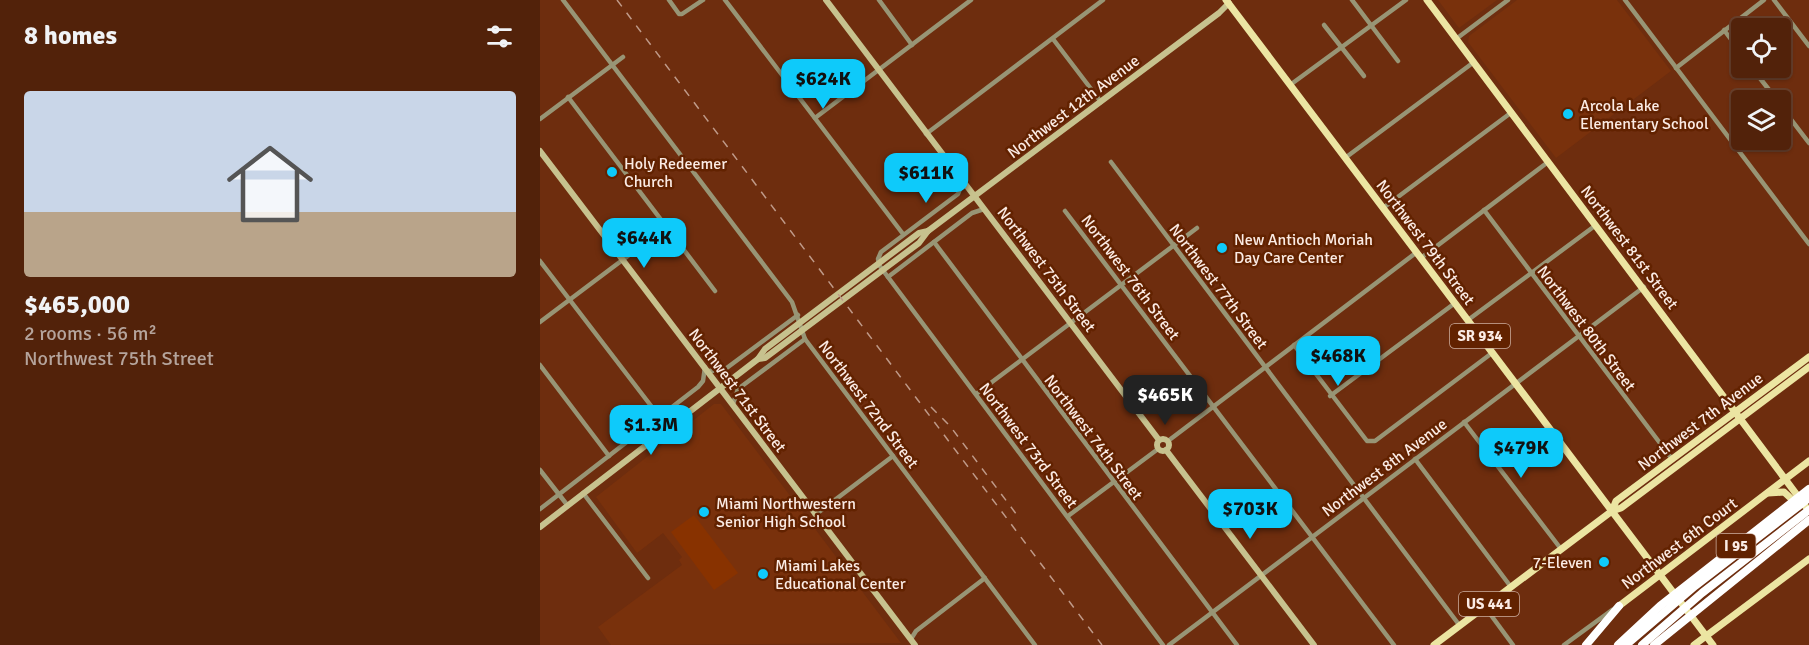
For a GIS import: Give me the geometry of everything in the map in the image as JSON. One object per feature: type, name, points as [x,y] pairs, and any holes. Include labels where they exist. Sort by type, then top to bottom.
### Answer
[{"type":"highway","name":"I 95","points":[[1618,645],[1783,513],[1809,489]]},
{"type":"highway","points":[[1783,513],[1809,498]]},
{"type":"highway","points":[[1794,527],[1809,510]]},
{"type":"highway","name":"I 95","points":[[1654,645],[1672,623],[1704,597],[1794,527],[1809,520]]},
{"type":"highway","points":[[1586,645],[1619,606]]},
{"type":"highway","points":[[1626,645],[1662,609]]},
{"type":"highway","points":[[1642,645],[1672,623]]},
{"type":"main road","name":"Northwest 81st Street","points":[[1427,0],[1809,510]]},
{"type":"main road","name":"Northwest 79th Street","points":[[1229,1],[1713,645]]},
{"type":"main road","name":"Northwest 7th Avenue","points":[[1612,511],[1616,501],[1809,357]]},
{"type":"main road","name":"Northwest 7th Avenue","points":[[1434,645],[1809,367]]},
{"type":"main road","name":"Northwest 6th Court","points":[[1619,606],[1809,461]]},
{"type":"main road","points":[[1768,493],[1780,491],[1787,494],[1809,520]]},
{"type":"main road","points":[[1694,645],[1809,559]]},
{"type":"street","name":"Northwest 72nd Street","points":[[563,0],[792,302],[805,339],[1035,645]]},
{"type":"street","points":[[669,0],[679,14],[703,0]]},
{"type":"street","points":[[725,0],[903,234],[958,194],[963,182]]},
{"type":"street","name":"Northwest 75th Street","points":[[826,0],[1159,440]]},
{"type":"street","points":[[879,0],[912,45]]},
{"type":"street","points":[[815,118],[971,0]]},
{"type":"street","points":[[926,134],[1103,0]]},
{"type":"street","points":[[1352,0],[1398,61]]},
{"type":"street","points":[[1290,85],[1406,0]]},
{"type":"street","points":[[1456,39],[1508,0]]},
{"type":"street","points":[[1625,0],[1809,244]]},
{"type":"street","points":[[1676,68],[1764,0]]},
{"type":"street","points":[[1774,0],[1809,46]]},
{"type":"street","name":"Northwest 12th Avenue","points":[[540,527],[720,387],[758,359],[770,355],[928,231],[1101,102],[1229,1]]},
{"type":"street","points":[[1324,25],[1364,76]]},
{"type":"street","points":[[1724,30],[1731,39]]},
{"type":"street","points":[[1053,39],[1101,102]]},
{"type":"street","points":[[540,119],[623,57]]},
{"type":"street","points":[[1346,158],[1474,62]]},
{"type":"street","points":[[1760,78],[1769,90]]},
{"type":"street","points":[[568,97],[665,228],[715,291]]},
{"type":"street","points":[[1383,208],[1512,112]]},
{"type":"street","points":[[1791,119],[1809,143]]},
{"type":"street","name":"Northwest 71st Street","points":[[540,151],[911,643]]},
{"type":"street","name":"Northwest 77th Street","points":[[1111,162],[1460,626]]},
{"type":"street","points":[[1158,449],[1159,440],[1168,441],[1294,345],[1549,162]]},
{"type":"street","points":[[888,277],[972,213],[984,209]]},
{"type":"street","name":"Northwest 80th Street","points":[[1484,210],[1672,459]]},
{"type":"street","name":"Northwest 76th Street","points":[[1065,211],[1394,645]]},
{"type":"street","points":[[1468,320],[1596,225]]},
{"type":"street","points":[[540,322],[665,228]]},
{"type":"street","points":[[976,394],[1197,228]]},
{"type":"street","name":"Northwest 73rd Street","points":[[903,234],[881,252],[878,259],[888,277],[1163,645]]},
{"type":"street","name":"Northwest 12th Avenue","points":[[758,359],[765,349],[917,240]]},
{"type":"street","name":"Northwest 74th Street","points":[[934,242],[1237,645]]},
{"type":"street","points":[[540,261],[668,428]]},
{"type":"street","name":"Northwest 8th Avenue","points":[[1169,645],[1644,288]]},
{"type":"street","points":[[1330,396],[1455,303]]},
{"type":"street","points":[[540,509],[702,384],[706,369],[724,370],[798,315]]},
{"type":"street","points":[[733,404],[738,389],[805,339]]},
{"type":"street","points":[[1294,345],[1330,396],[1367,441],[1375,441],[1492,353]]},
{"type":"street","points":[[540,365],[609,456]]},
{"type":"street","points":[[1464,422],[1561,549]]},
{"type":"street","points":[[1168,441],[1167,450],[1314,645]]},
{"type":"street","points":[[1068,516],[1158,449],[1167,450]]},
{"type":"street","points":[[815,515],[893,456]]},
{"type":"street","points":[[1415,459],[1511,587]]},
{"type":"street","points":[[540,470],[567,506]]},
{"type":"street","points":[[583,494],[648,578]]},
{"type":"street","points":[[911,643],[916,632],[985,578]]},
{"type":"street","name":"Northwest 6th Court","points":[[1564,645],[1619,606]]},
{"type":"street","points":[[1485,607],[1513,645]]},
{"type":"shaded area","points":[[1438,0],[1497,0],[1459,28]]},
{"type":"shaded area","name":"Arcola Lake Elementary School","points":[[1517,0],[1617,0],[1671,71],[1556,158],[1468,42],[1469,36]]},
{"type":"shaded area","name":"Miami Northwestern Senior High School","points":[[714,404],[721,404],[901,643],[611,645],[598,627],[682,565],[679,560],[682,557],[663,533],[637,553],[596,497]]},
{"type":"shaded area","points":[[694,515],[738,573],[714,590],[671,532]]},
{"type":"railway","points":[[617,0],[1102,645]]},
{"type":"railway","points":[[931,407],[950,426],[1017,515]]},
{"type":"place","name":"Arcola Lake Elementary School","points":[[1568,114]]},
{"type":"place","name":"Holy Redeemer Church","points":[[612,172]]},
{"type":"place","name":"New Antioch Moriah Day Care Center","points":[[1222,248]]},
{"type":"place","name":"Miami Northwestern Senior High School","points":[[704,512]]},
{"type":"place","name":"7-Eleven","points":[[1604,562]]},
{"type":"place","name":"Miami Lakes Educational Center","points":[[763,574]]}]
